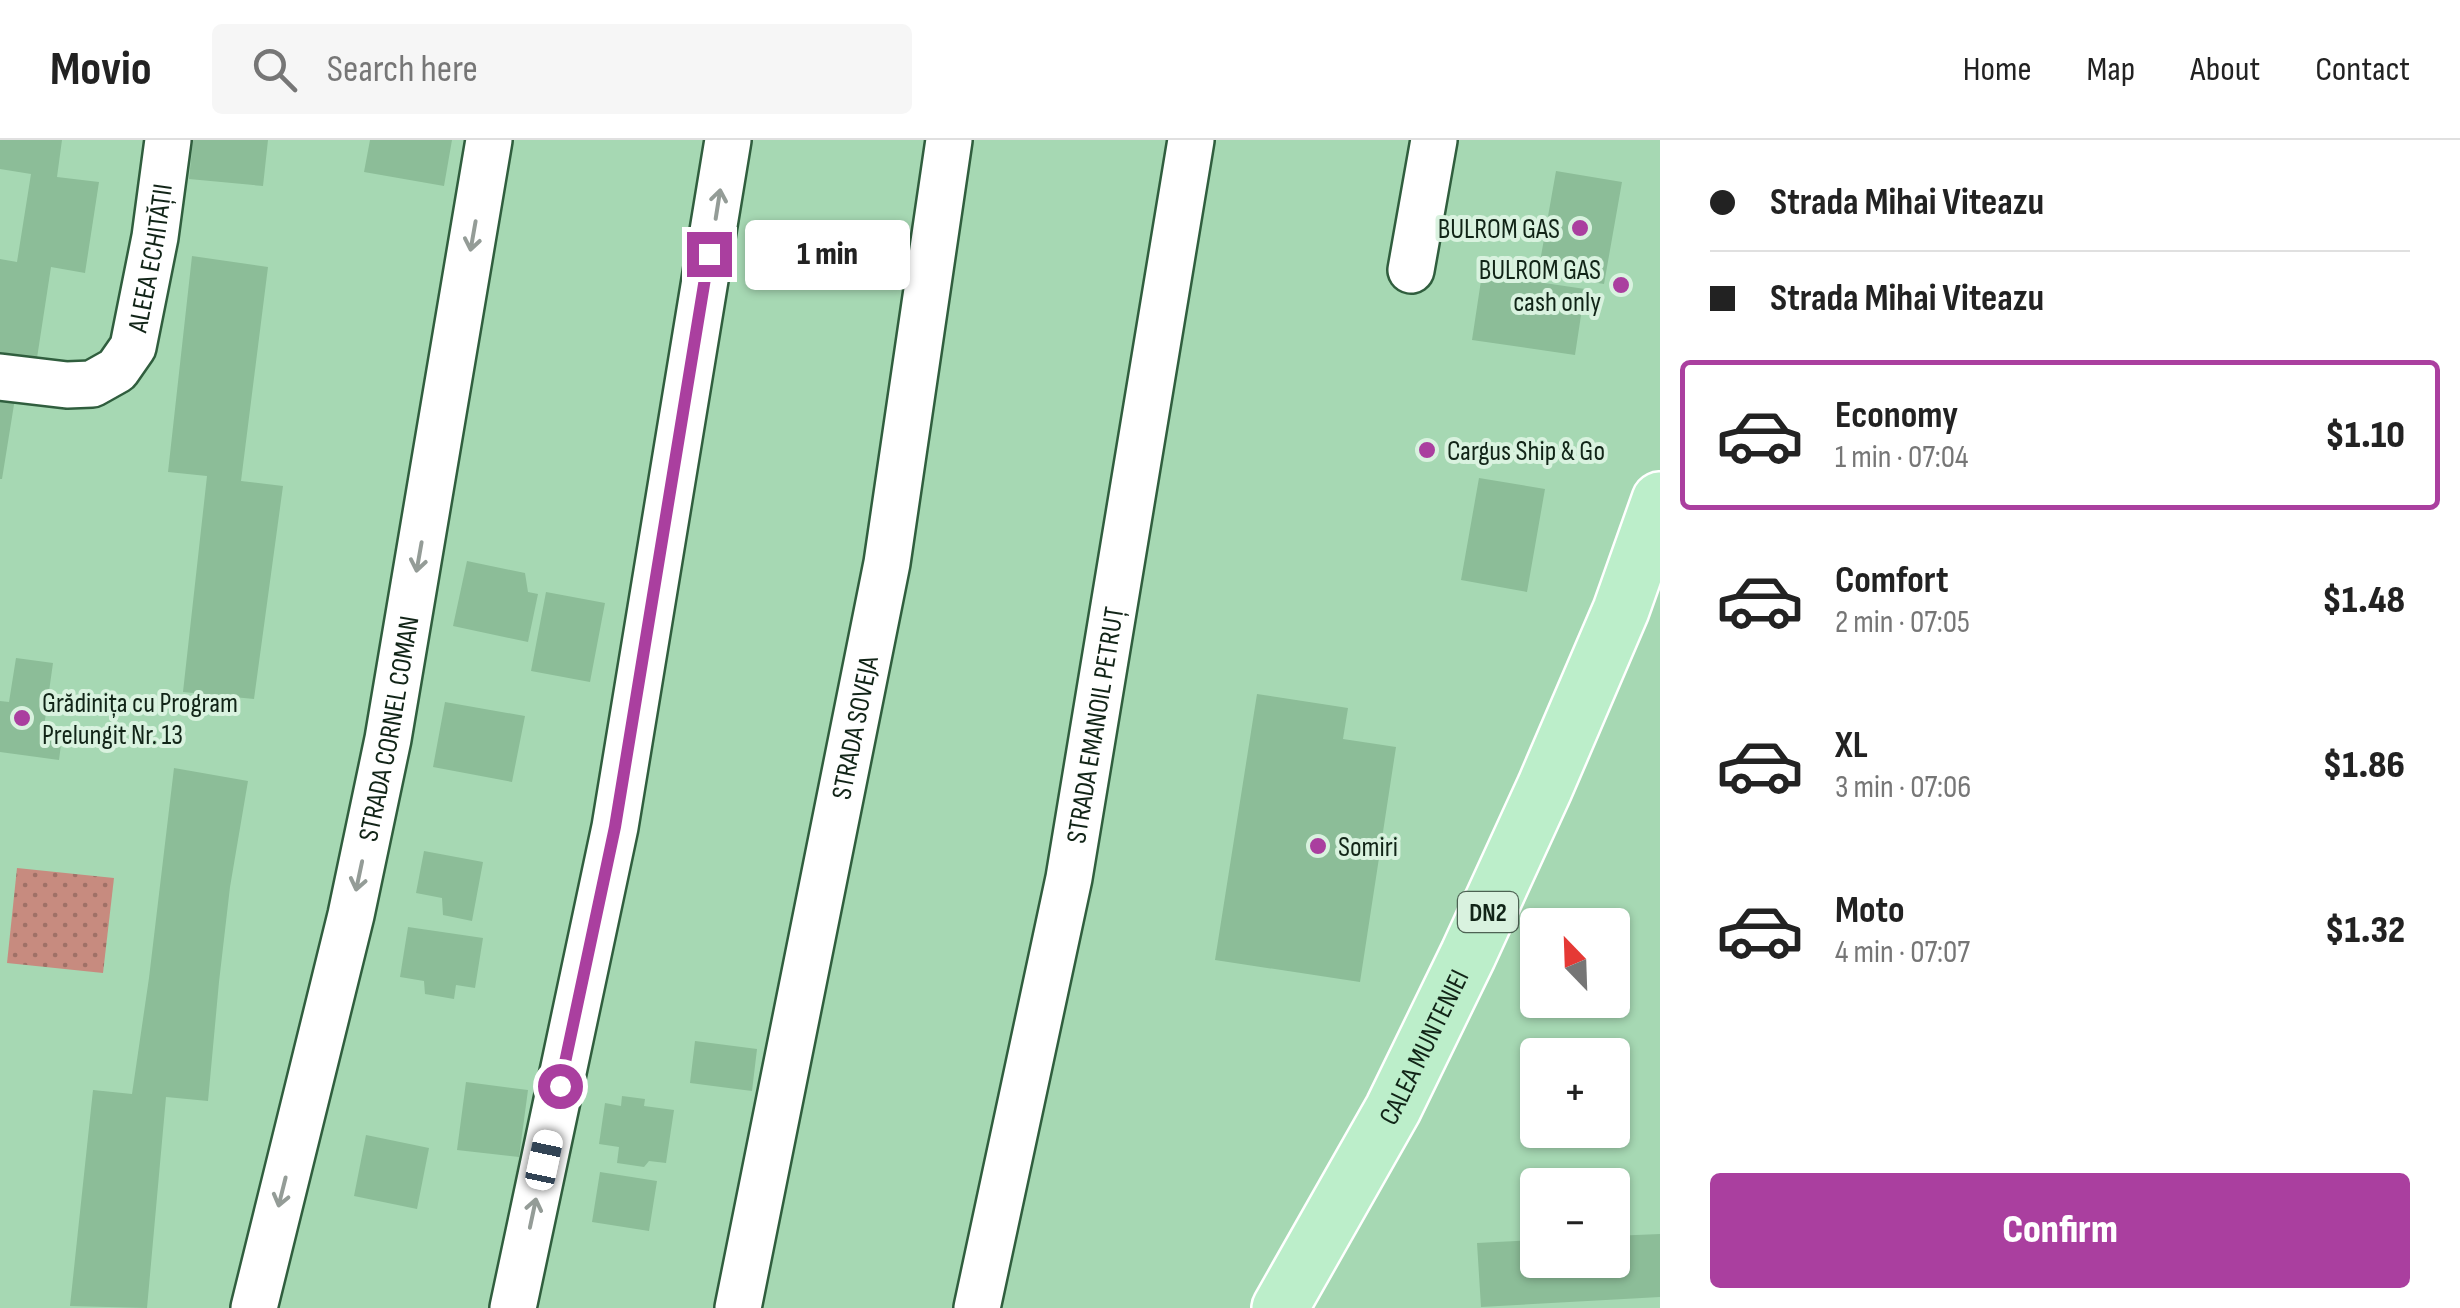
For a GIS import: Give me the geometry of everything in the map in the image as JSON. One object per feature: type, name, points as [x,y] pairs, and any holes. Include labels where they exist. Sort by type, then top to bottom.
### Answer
[{"type":"main road","name":"CALEA MUNTENIEI","points":[[1280,1308],[1393,1109],[1468,955],[1621,610],[1660,500]]},
{"type":"street","name":"ALEEA ECHITĂȚII","points":[[0,378],[92,384],[117,370],[133,346],[155,237],[168,140]]},
{"type":"street","name":"STRADA CORNEL COMAN","points":[[254,1308],[351,915],[388,739],[489,140]]},
{"type":"street","points":[[513,1308],[615,827],[728,140]]},
{"type":"street","name":"STRADA SOVEJA","points":[[738,1308],[887,563],[949,140]]},
{"type":"street","name":"STRADA EMANOIL PETRUȚ","points":[[977,1308],[1069,878],[1191,140]]},
{"type":"street","points":[[1412,270],[1434,140]]},
{"type":"shaded area","points":[[17,868],[114,878],[103,973],[7,963]]},
{"type":"building","points":[[0,140],[62,140],[57,177],[99,182],[85,273],[51,267],[37,358],[0,352],[0,259],[17,262],[31,174],[0,169]]},
{"type":"building","points":[[193,140],[268,140],[263,186],[189,179]]},
{"type":"building","points":[[370,140],[452,140],[444,186],[364,172]]},
{"type":"building","name":"BULROM GAS","points":[[1556,171],[1622,182],[1604,284],[1538,273]]},
{"type":"building","points":[[192,256],[268,267],[241,481],[283,486],[254,699],[183,692],[207,476],[168,472]]},
{"type":"building","points":[[1482,274],[1585,289],[1575,355],[1472,340]]},
{"type":"building","points":[[0,384],[17,386],[2,479],[0,479]]},
{"type":"building","points":[[1479,478],[1545,489],[1527,592],[1461,580]]},
{"type":"building","points":[[467,561],[525,573],[528,592],[538,594],[528,642],[453,626]]},
{"type":"building","points":[[546,592],[605,603],[590,682],[531,671]]},
{"type":"building","name":"Grădinița cu Program Prelungit Nr. 13","points":[[16,658],[53,663],[43,734],[62,737],[59,760],[0,752],[0,701],[9,702]]},
{"type":"building","points":[[1257,694],[1348,708],[1343,739],[1396,747],[1360,982],[1215,960]]},
{"type":"building","points":[[445,702],[525,716],[512,782],[433,767]]},
{"type":"building","points":[[174,768],[248,781],[230,887],[208,1101],[166,1097],[147,1308],[70,1306],[93,1090],[132,1094]]},
{"type":"building","points":[[424,851],[483,862],[472,921],[443,915],[442,898],[416,893]]},
{"type":"building","points":[[408,927],[483,938],[475,988],[456,985],[454,999],[425,994],[424,981],[400,977]]},
{"type":"building","points":[[695,1041],[757,1049],[752,1091],[690,1083]]},
{"type":"building","points":[[466,1082],[528,1090],[519,1157],[457,1150]]},
{"type":"building","points":[[622,1096],[645,1099],[644,1106],[674,1110],[666,1163],[649,1161],[644,1167],[617,1163],[619,1147],[599,1144],[605,1103],[621,1106]]},
{"type":"building","points":[[366,1135],[429,1148],[417,1209],[354,1196]]},
{"type":"building","points":[[600,1172],[657,1181],[649,1231],[592,1222]]},
{"type":"building","points":[[1660,1234],[1660,1297],[1481,1307],[1477,1243],[1520,1241],[1520,1278],[1630,1278],[1630,1235]]},
{"type":"place","name":"BULROM GAS","points":[[1580,228]]},
{"type":"place","name":"BULROM GAS cash only","points":[[1621,285]]},
{"type":"place","name":"Cargus Ship & Go","points":[[1427,450]]},
{"type":"place","name":"Grădinița cu Program Prelungit Nr. 13","points":[[22,718]]},
{"type":"place","name":"Somiri","points":[[1318,846]]},
{"type":"route","points":[[560,1086],[615,827],[709,254]]}]
